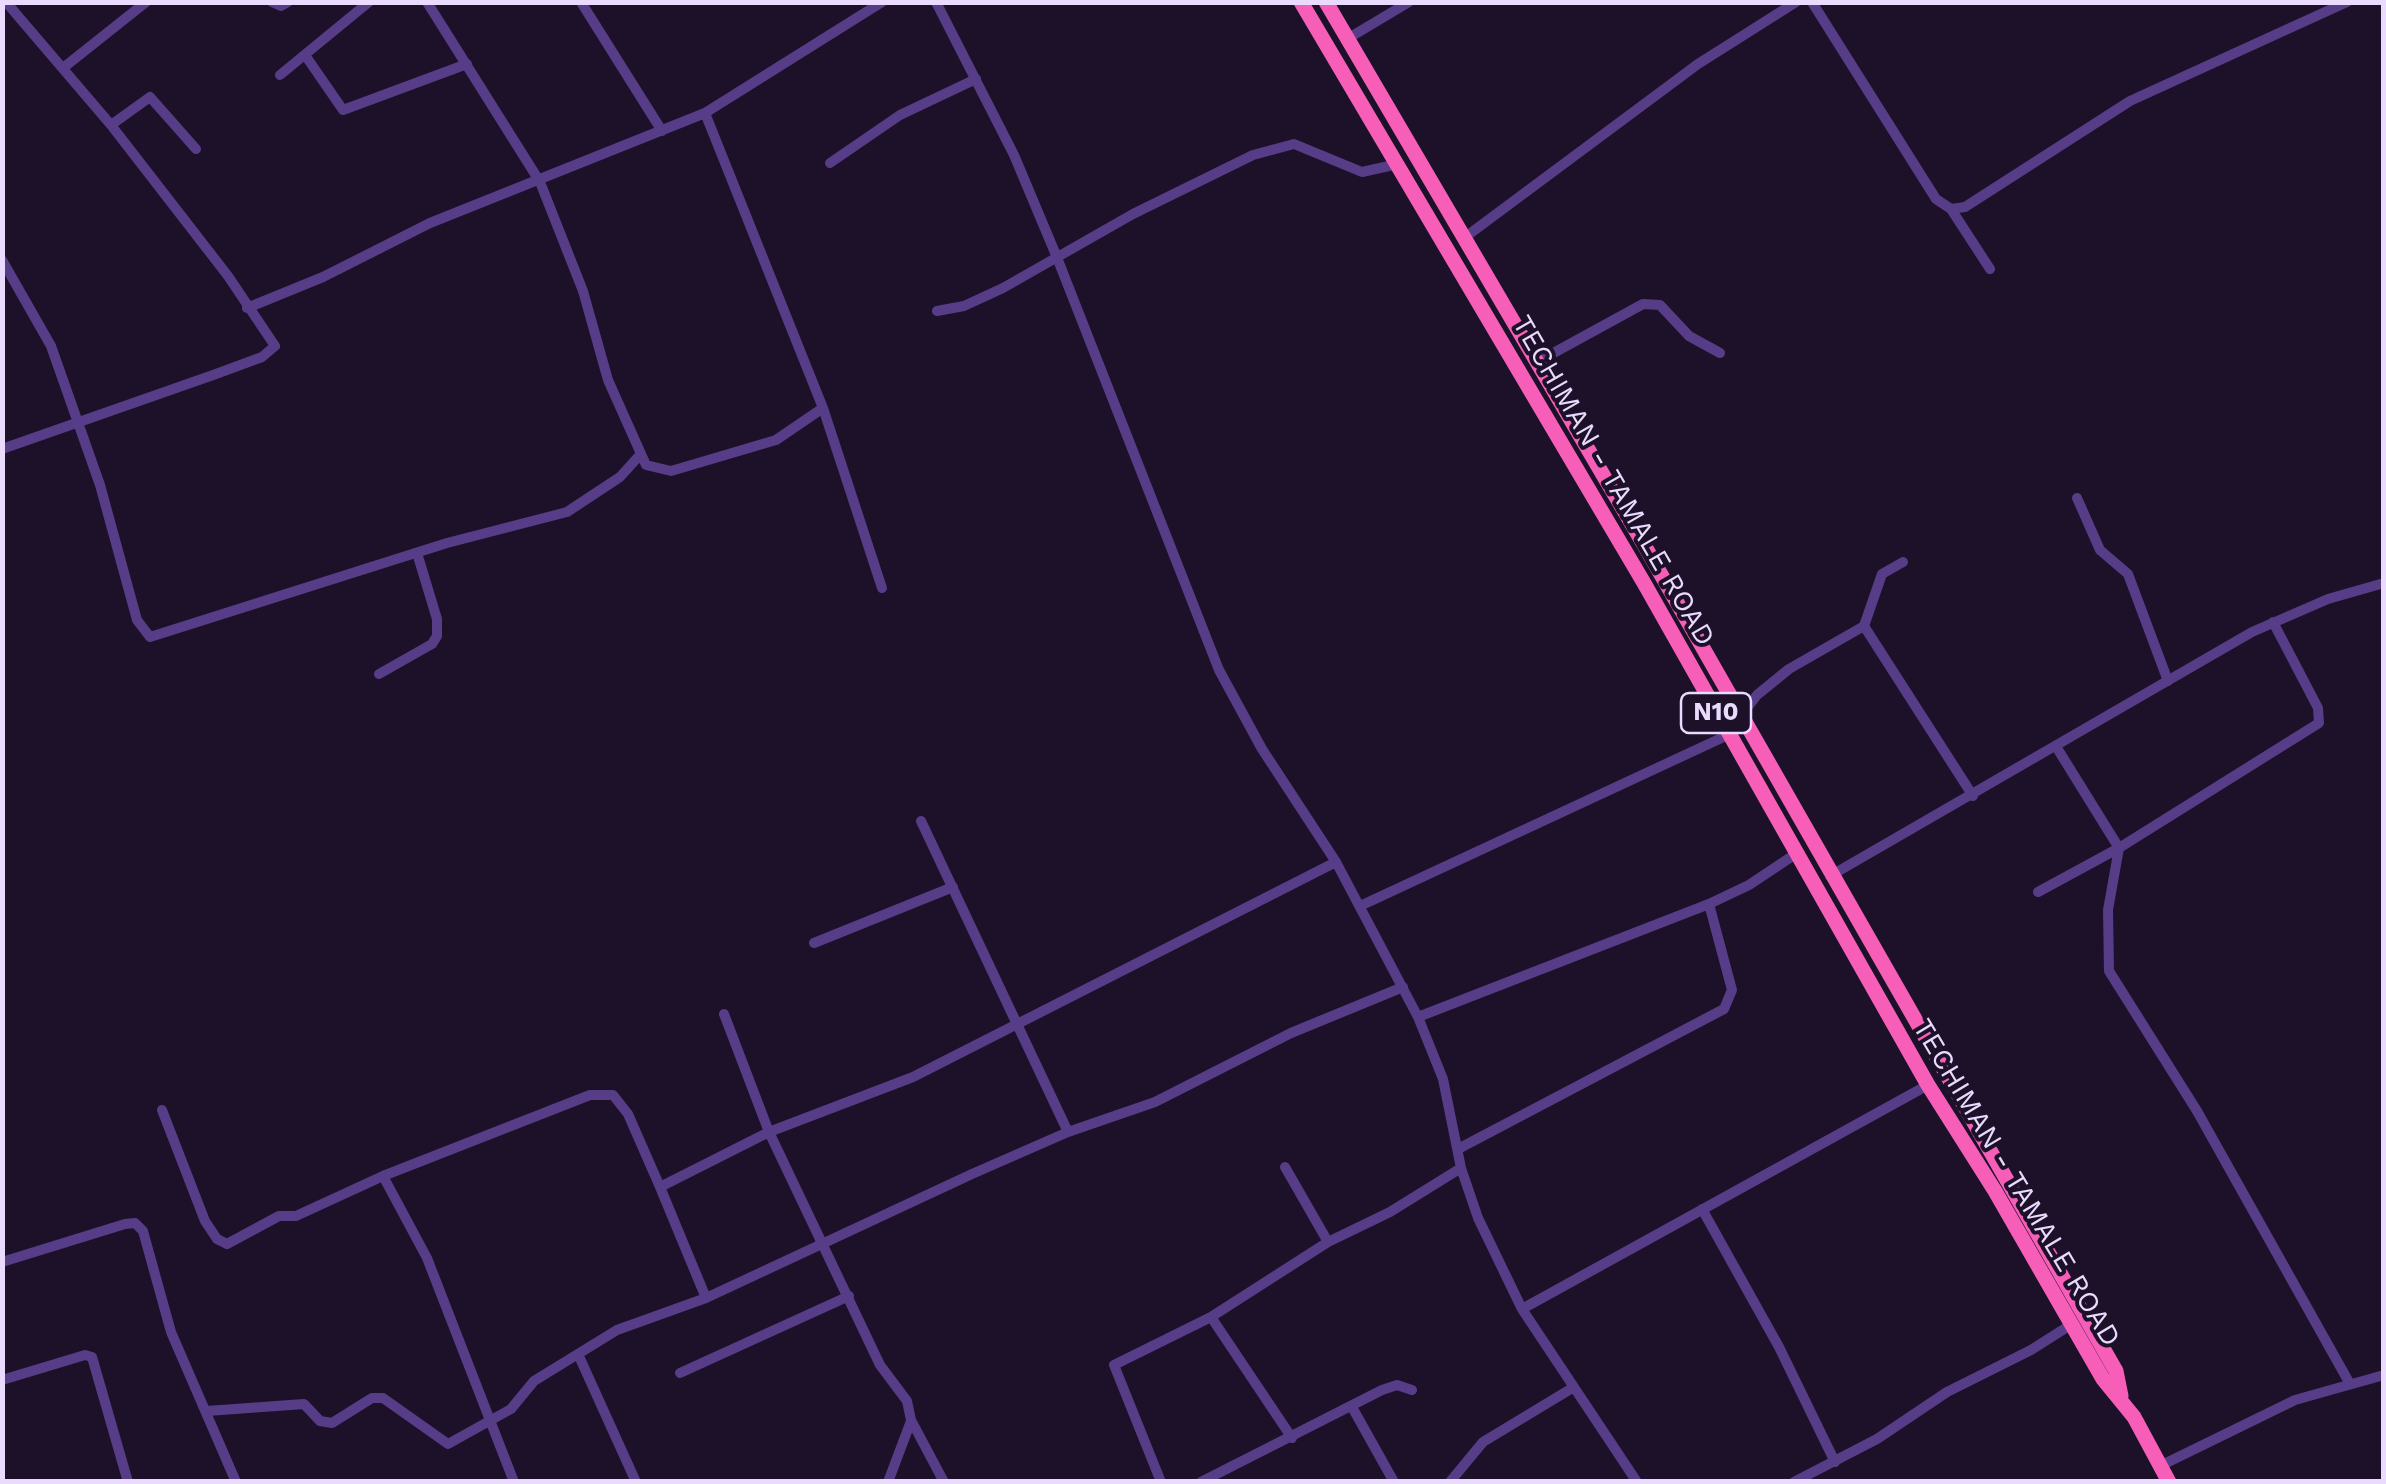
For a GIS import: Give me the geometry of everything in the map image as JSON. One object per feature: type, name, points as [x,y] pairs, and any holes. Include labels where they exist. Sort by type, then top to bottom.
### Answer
[{"type":"highway","name":"TECHIMAN - TAMALE ROAD","points":[[1300,2],[1398,164],[1928,1085],[2169,1482]]},
{"type":"highway","name":"TECHIMAN - TAMALE ROAD","points":[[1326,2],[1538,362],[2116,1371],[2122,1400]]},
{"type":"street","points":[[2,450],[79,425],[272,350],[274,343],[112,125],[6,2]]},
{"type":"street","points":[[63,68],[146,2]]},
{"type":"street","points":[[272,2],[281,6],[288,2]]},
{"type":"street","points":[[280,75],[369,2]]},
{"type":"street","points":[[427,2],[540,182],[583,291],[608,380],[646,466],[671,471],[776,440],[823,408]]},
{"type":"street","points":[[581,2],[662,131]]},
{"type":"street","points":[[246,308],[323,278],[430,223],[705,113],[882,2]]},
{"type":"street","points":[[936,2],[976,78],[1056,255],[1219,670],[1262,749],[1336,862],[1418,1017],[1443,1079],[1462,1168],[1478,1218],[1522,1309],[1638,1482]]},
{"type":"street","points":[[1347,40],[1409,2]]},
{"type":"street","points":[[1464,238],[1698,64],[1796,2]]},
{"type":"street","points":[[1812,2],[1936,199],[1952,210],[1990,269]]},
{"type":"street","points":[[1952,210],[1965,207],[2130,101],[2346,2]]},
{"type":"street","points":[[304,56],[343,110],[467,64]]},
{"type":"street","points":[[830,163],[900,115],[976,78]]},
{"type":"street","points":[[112,125],[150,97],[196,149]]},
{"type":"street","points":[[705,113],[823,408],[882,588]]},
{"type":"street","points":[[937,311],[964,306],[990,294],[1056,255],[1235,163],[1267,152],[1294,144],[1362,172],[1398,164]]},
{"type":"street","points":[[2,260],[51,346],[79,425],[137,620],[150,637],[417,553],[566,512],[620,477],[640,456]]},
{"type":"street","points":[[1538,362],[1643,304],[1660,306],[1689,336],[1720,353]]},
{"type":"street","points":[[2077,498],[2100,550],[2128,574],[2168,681]]},
{"type":"street","points":[[379,674],[432,644],[437,636],[437,619],[417,553]]},
{"type":"street","points":[[1739,718],[1758,695],[1789,669],[1864,626],[1882,574],[1904,562]]},
{"type":"street","points":[[1830,876],[2273,622],[2384,583]]},
{"type":"street","points":[[2038,892],[2119,848],[2319,723],[2318,708],[2273,622]]},
{"type":"street","points":[[1864,626],[1973,796]]},
{"type":"street","points":[[1360,906],[1728,734]]},
{"type":"street","points":[[2057,748],[2119,848],[2108,910],[2110,972],[2198,1110],[2350,1384]]},
{"type":"street","points":[[921,821],[1068,1132]]},
{"type":"street","points":[[1418,1017],[1709,904],[1797,854]]},
{"type":"street","points":[[660,1187],[769,1132],[913,1077],[1336,862]]},
{"type":"street","points":[[814,943],[953,887]]},
{"type":"street","points":[[1458,1149],[1724,1009],[1732,990],[1709,904]]},
{"type":"street","points":[[208,1411],[304,1404],[320,1421],[332,1422],[372,1398],[383,1398],[448,1444],[511,1409],[534,1381],[617,1330],[706,1298],[1068,1132],[1156,1102],[1291,1032],[1404,986]]},
{"type":"street","points":[[724,1014],[769,1132],[880,1365],[906,1401],[911,1420],[944,1482]]},
{"type":"street","points":[[1522,1309],[1928,1085]]},
{"type":"street","points":[[162,1110],[205,1221],[216,1239],[228,1244],[279,1216],[296,1216],[383,1176],[590,1095],[613,1095],[628,1114],[706,1298]]},
{"type":"street","points":[[1285,1167],[1328,1242]]},
{"type":"street","points":[[1161,1482],[1114,1364],[1211,1317],[1328,1242],[1390,1212],[1462,1168]]},
{"type":"street","points":[[383,1176],[426,1258],[514,1482]]},
{"type":"street","points":[[1702,1209],[1779,1347],[1835,1462]]},
{"type":"street","points":[[2,1262],[135,1223],[146,1235],[172,1332],[236,1482]]},
{"type":"street","points":[[680,1373],[849,1296]]},
{"type":"street","points":[[1211,1317],[1292,1438]]},
{"type":"street","points":[[1794,1482],[1835,1462],[1946,1392],[2031,1350],[2072,1324]]},
{"type":"street","points":[[578,1354],[617,1431],[636,1482]]},
{"type":"street","points":[[2,1380],[85,1355],[92,1357],[128,1482]]},
{"type":"street","points":[[2160,1466],[2295,1400],[2384,1375]]},
{"type":"street","points":[[1201,1482],[1397,1385],[1412,1390]]},
{"type":"street","points":[[1450,1482],[1483,1442],[1574,1387]]},
{"type":"street","points":[[1352,1407],[1394,1482]]},
{"type":"street","points":[[888,1482],[911,1420]]}]
